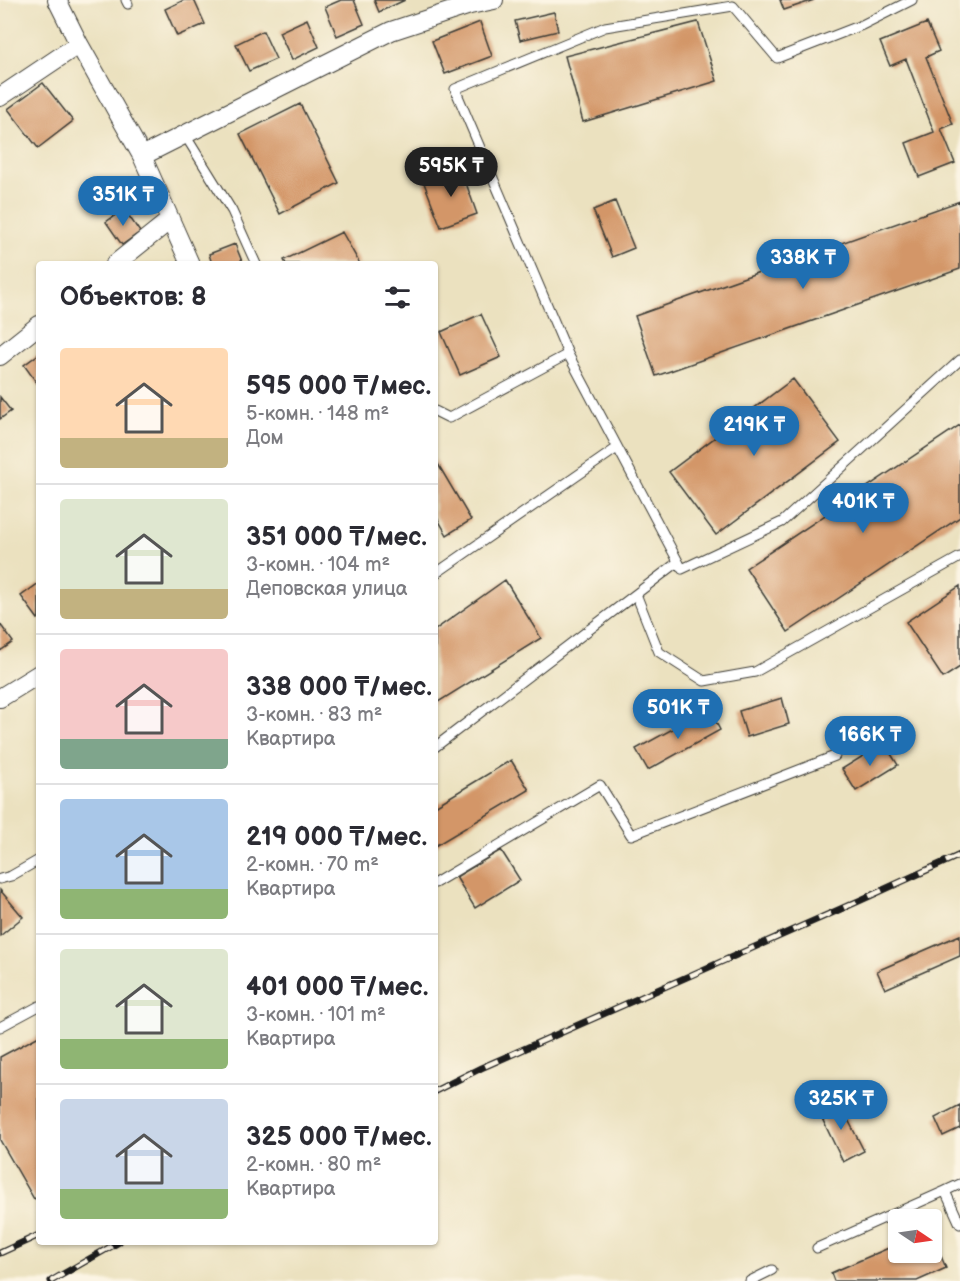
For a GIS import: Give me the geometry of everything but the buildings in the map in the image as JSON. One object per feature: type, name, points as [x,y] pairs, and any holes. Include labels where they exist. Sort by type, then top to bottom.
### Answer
[{"type":"street","points":[[57,0],[142,156],[189,261]]},
{"type":"street","points":[[142,156],[391,31],[469,2],[494,0]]},
{"type":"street","points":[[0,97],[79,44]]},
{"type":"street","points":[[119,261],[170,220]]},
{"type":"street","points":[[0,356],[36,327]]},
{"type":"street","points":[[0,698],[36,676]]},
{"type":"lane","points":[[912,0],[862,24],[777,58],[733,6],[605,27],[454,89],[568,354],[682,570],[782,522],[960,360]]},
{"type":"lane","points":[[185,135],[232,212],[255,261]]},
{"type":"lane","points":[[438,412],[449,418],[568,354]]},
{"type":"lane","points":[[438,572],[617,448]]},
{"type":"lane","points":[[636,594],[659,651],[704,681],[755,672],[960,557]]},
{"type":"lane","points":[[438,745],[678,562]]},
{"type":"lane","points":[[438,881],[600,785],[631,835],[835,756]]},
{"type":"lane","points":[[0,879],[11,876],[36,862]]},
{"type":"lane","points":[[0,1027],[36,1008]]},
{"type":"lane","points":[[817,1248],[960,1184]]},
{"type":"lane","points":[[945,1191],[960,1224]]},
{"type":"lane","points":[[750,1281],[772,1270]]},
{"type":"railway","points":[[438,1090],[481,1068],[960,855]]},
{"type":"railway","points":[[0,1253],[36,1236]]},
{"type":"railway","points":[[51,1281],[114,1245]]}]
